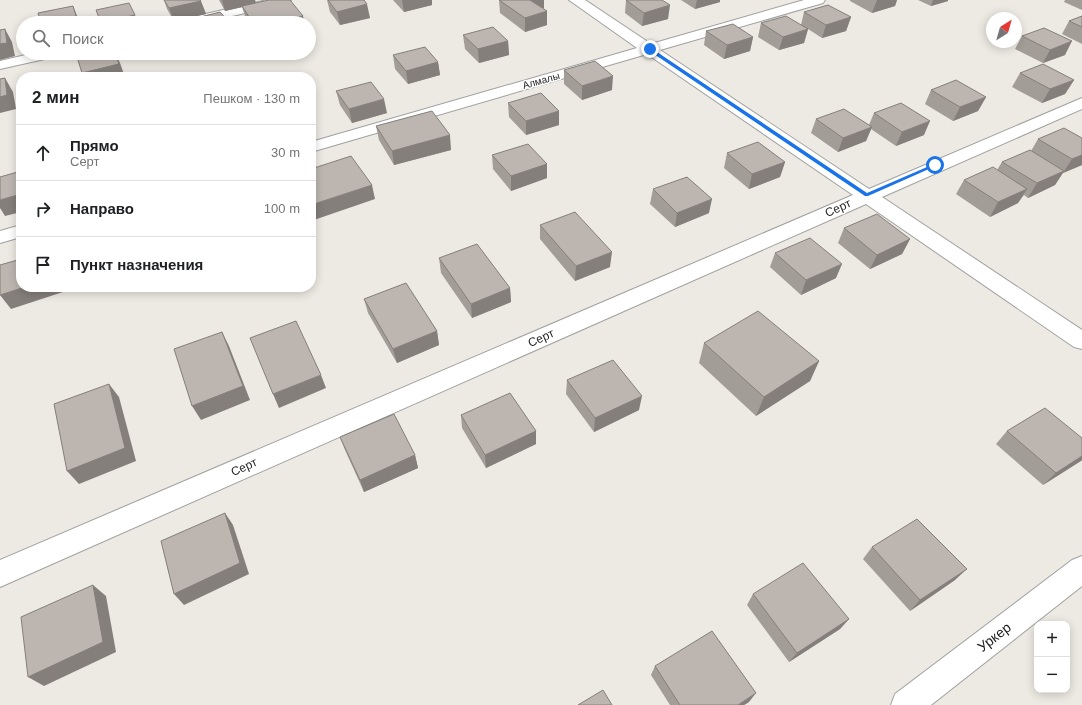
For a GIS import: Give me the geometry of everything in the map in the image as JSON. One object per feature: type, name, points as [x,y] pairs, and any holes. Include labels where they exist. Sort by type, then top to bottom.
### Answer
[{"type":"street","points":[[214,16],[284,0]]},
{"type":"street","points":[[576,0],[1082,341]]},
{"type":"street","name":"Алмалы","points":[[316,146],[818,0]]},
{"type":"street","points":[[0,65],[22,60]]},
{"type":"street","name":"Серт","points":[[0,574],[867,195],[1082,103]]},
{"type":"street","points":[[0,237],[16,232]]},
{"type":"street","name":"Уркер","points":[[906,705],[1082,570]]},
{"type":"building","points":[[164,0],[200,0],[201,1],[169,8]]},
{"type":"building","points":[[269,0],[290,0],[303,16],[248,16],[242,6]]},
{"type":"building","points":[[328,0],[364,0],[367,4],[337,12]]},
{"type":"building","points":[[499,0],[530,0],[547,11],[525,18]]},
{"type":"building","points":[[626,0],[662,0],[670,5],[644,13]]},
{"type":"building","points":[[129,3],[135,15],[98,16],[96,10]]},
{"type":"building","points":[[828,5],[851,17],[826,25],[804,12]]},
{"type":"building","points":[[73,6],[76,16],[39,16],[38,13]]},
{"type":"building","points":[[220,12],[224,16],[204,16]]},
{"type":"building","points":[[786,16],[808,29],[783,37],[761,23]]},
{"type":"building","points":[[1082,16],[1082,27],[1069,21]]},
{"type":"building","points":[[733,24],[753,37],[727,45],[706,31]]},
{"type":"building","points":[[493,27],[508,41],[478,49],[463,35]]},
{"type":"building","points":[[1044,28],[1072,41],[1050,50],[1022,36]]},
{"type":"building","points":[[5,29],[7,43],[0,44],[0,30]]},
{"type":"building","points":[[425,47],[438,62],[406,71],[393,55]]},
{"type":"building","points":[[78,60],[118,60],[119,64],[86,72],[82,72]]},
{"type":"building","points":[[595,61],[613,76],[582,86],[564,70]]},
{"type":"building","points":[[1043,64],[1074,80],[1050,89],[1020,73]]},
{"type":"building","points":[[5,78],[7,95],[0,97],[0,79]]},
{"type":"building","points":[[956,80],[986,97],[960,107],[931,90]]},
{"type":"building","points":[[371,82],[384,99],[349,109],[336,91]]},
{"type":"building","points":[[541,93],[559,111],[526,121],[508,103]]},
{"type":"building","points":[[901,103],[930,121],[902,132],[874,113]]},
{"type":"building","points":[[844,109],[872,127],[843,138],[816,119]]},
{"type":"building","points":[[432,111],[450,135],[392,151],[376,126]]},
{"type":"building","points":[[1064,128],[1082,138],[1082,155],[1072,159],[1038,139]]},
{"type":"building","points":[[758,142],[785,162],[752,174],[727,153]]},
{"type":"building","points":[[528,144],[547,164],[511,176],[492,155]]},
{"type":"building","points":[[1030,150],[1064,171],[1037,183],[1002,162]]},
{"type":"building","points":[[351,156],[372,185],[316,203],[316,167]]},
{"type":"building","points":[[993,167],[1027,189],[998,202],[964,180]]},
{"type":"building","points":[[16,172],[16,195],[0,200],[0,177]]},
{"type":"building","points":[[687,177],[712,199],[677,213],[653,189]]},
{"type":"building","points":[[575,212],[612,252],[576,266],[540,225]]},
{"type":"building","points":[[877,214],[910,239],[877,255],[844,228]]},
{"type":"building","points":[[810,238],[842,264],[806,280],[775,253]]},
{"type":"building","points":[[477,244],[510,288],[471,304],[439,258]]},
{"type":"building","points":[[16,260],[16,290],[0,295],[0,265]]},
{"type":"building","points":[[406,283],[437,331],[393,349],[364,299]]},
{"type":"building","points":[[758,311],[819,361],[764,397],[704,343]]},
{"type":"building","points":[[296,321],[321,375],[273,394],[250,338]]},
{"type":"building","points":[[222,332],[243,386],[192,406],[174,349]]},
{"type":"building","points":[[613,360],[642,396],[595,418],[567,380]]},
{"type":"building","points":[[109,384],[125,448],[67,471],[54,404]]},
{"type":"building","points":[[510,393],[536,431],[485,455],[461,415]]},
{"type":"building","points":[[1045,408],[1082,438],[1082,456],[1056,473],[1007,431]]},
{"type":"building","points":[[394,414],[415,455],[360,480],[340,437]]},
{"type":"building","points":[[225,513],[240,563],[174,594],[161,541]]},
{"type":"building","points":[[917,519],[967,569],[920,600],[872,547]]},
{"type":"building","points":[[803,563],[849,619],[797,653],[753,594]]},
{"type":"building","points":[[93,585],[103,642],[28,677],[21,617]]},
{"type":"building","points":[[712,631],[756,693],[738,705],[680,705],[655,666]]},
{"type":"building","points":[[603,690],[612,705],[578,705]]},
{"type":"route","points":[[650,49],[867,195],[935,165]]}]
